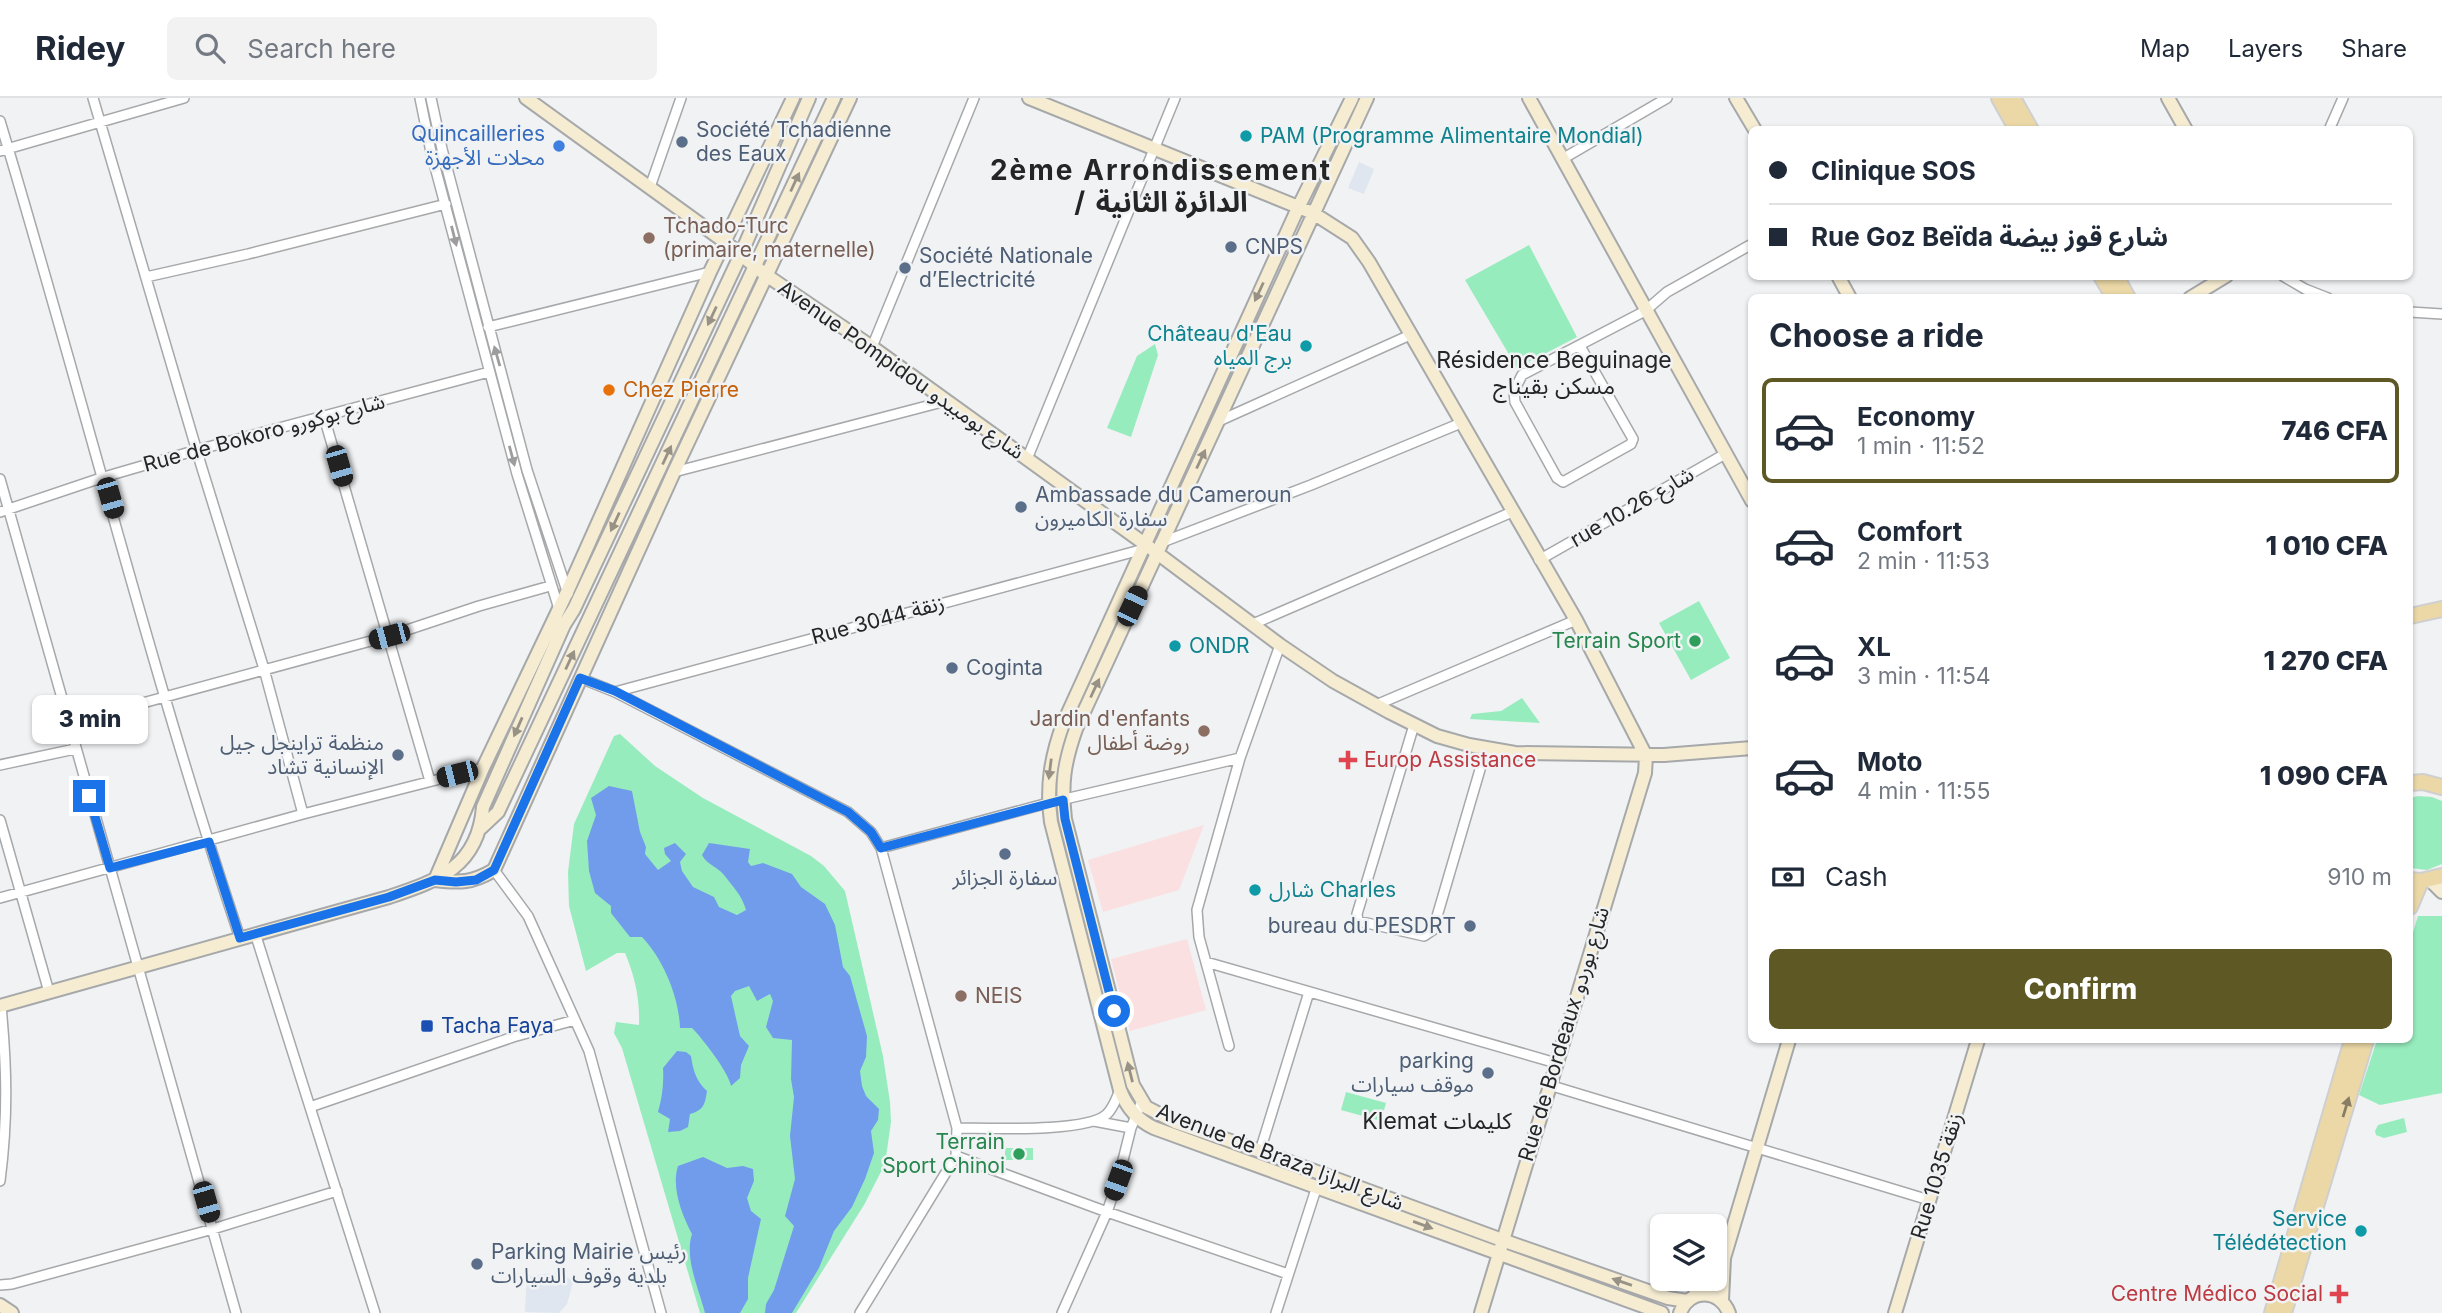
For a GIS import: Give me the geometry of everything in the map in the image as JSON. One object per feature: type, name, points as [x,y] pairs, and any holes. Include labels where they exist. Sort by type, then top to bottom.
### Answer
[{"type":"main road","name":"Avenue Pompidou شارع بومبيدو","points":[[526,98],[761,271],[873,347],[1151,547],[1280,645],[1333,681],[1376,705],[1437,736],[1486,749],[1527,754],[1646,756],[1748,748]]},
{"type":"main road","points":[[435,880],[483,768],[567,592],[710,272],[793,98]]},
{"type":"main road","points":[[1,1006],[389,897],[435,880],[461,862],[481,828],[483,807],[564,625],[574,609],[741,254],[809,98]]},
{"type":"main road","points":[[435,880],[476,880],[494,870],[674,472],[834,98]]},
{"type":"main road","points":[[481,828],[498,812],[761,271],[850,98]]},
{"type":"main road","points":[[1029,98],[1313,213],[1352,239],[1362,250],[1576,620],[1646,756]]},
{"type":"main road","name":"Avenue de Braza شارع البرازا","points":[[1352,98],[1298,208],[1151,547],[1066,758],[1063,774],[1065,819],[1133,1086],[1151,1111],[1175,1122],[1260,1150],[1668,1298],[1690,1298],[1709,1294],[1722,1300]]},
{"type":"main road","name":"Avenue de Braza شارع البرازا","points":[[1367,98],[1219,421],[1151,547],[1063,724],[1052,755],[1048,803],[1120,1090],[1133,1122],[1317,1186],[1498,1255],[1662,1313]]},
{"type":"main road","points":[[1529,98],[1748,494]]},
{"type":"main road","points":[[1736,98],[1753,126]]},
{"type":"main road","points":[[1999,98],[2015,126]]},
{"type":"main road","points":[[2013,98],[2029,126]]},
{"type":"main road","points":[[2168,98],[2184,126]]},
{"type":"main road","points":[[2197,294],[2219,280]]},
{"type":"main road","points":[[2413,615],[2442,609]]},
{"type":"main road","name":"Rue de Bordeaux شارع بوردو","points":[[1481,1313],[1645,773],[1646,756]]},
{"type":"main road","points":[[2413,783],[2423,782],[2442,787]]},
{"type":"main road","points":[[2413,902],[2426,879],[2442,892]]},
{"type":"main road","points":[[1727,1247],[1788,1043]]},
{"type":"main road","name":"Rue 1035 زنقة","points":[[1895,1313],[1977,1043]]},
{"type":"main road","points":[[2272,1313],[2351,1043]]},
{"type":"main road","points":[[2284,1313],[2365,1043]]},
{"type":"main road","points":[[1680,1313],[1696,1291]]},
{"type":"main road","points":[[1722,1291],[1722,1300],[1729,1313]]},
{"type":"main road","points":[[0,1306],[12,1313]]},
{"type":"street","points":[[93,98],[264,670],[303,814]]},
{"type":"street","points":[[4,150],[184,98]]},
{"type":"street","points":[[420,98],[431,152],[489,372],[550,586],[564,625]]},
{"type":"street","points":[[431,98],[527,470],[574,609]]},
{"type":"street","points":[[650,187],[681,98]]},
{"type":"street","points":[[873,347],[974,98]]},
{"type":"street","points":[[1027,459],[1175,98]]},
{"type":"street","points":[[1564,158],[1667,98]]},
{"type":"street","points":[[2331,126],[2343,98]]},
{"type":"street","points":[[0,121],[4,150],[104,477],[165,696],[240,938]]},
{"type":"street","points":[[146,277],[446,204]]},
{"type":"street","points":[[1580,346],[1633,439],[1631,444],[1563,482],[1558,478],[1515,402],[1514,391],[1522,376],[1645,311],[1667,292],[1748,246]]},
{"type":"street","points":[[488,327],[710,272]]},
{"type":"street","points":[[2290,280],[2318,294]]},
{"type":"street","points":[[2413,312],[2442,314]]},
{"type":"street","points":[[1219,421],[1410,335]]},
{"type":"street","name":"Rue de Bokoro شارع بوكورو","points":[[4,510],[197,450],[489,372]]},
{"type":"street","points":[[674,472],[946,401]]},
{"type":"street","points":[[324,417],[430,781]]},
{"type":"street","name":"Rue 3044 زنقة","points":[[615,691],[1151,547],[1461,423]]},
{"type":"street","name":"rue 10.26 شارع","points":[[1539,560],[1724,454]]},
{"type":"street","points":[[0,479],[4,510],[69,723],[236,1313]]},
{"type":"street","points":[[1254,624],[1512,512]]},
{"type":"street","points":[[69,723],[389,636],[550,586]]},
{"type":"street","points":[[1376,705],[1576,620]]},
{"type":"street","points":[[1229,1046],[1199,937],[1197,910],[1240,758],[1280,645]]},
{"type":"street","points":[[580,678],[615,691],[848,812],[871,832],[881,848],[957,1128],[956,1156],[864,1312]]},
{"type":"street","points":[[1414,725],[1357,914],[1358,921],[1424,936],[1433,929],[1486,749]]},
{"type":"street","points":[[0,765],[75,748]]},
{"type":"street","points":[[881,848],[1048,803],[1240,758]]},
{"type":"street","points":[[0,898],[303,814],[483,768]]},
{"type":"street","points":[[0,820],[49,992]]},
{"type":"street","points":[[494,870],[528,916],[589,1051],[661,1313]]},
{"type":"street","points":[[255,933],[375,1313]]},
{"type":"street","points":[[1206,962],[1556,1063]]},
{"type":"street","points":[[1260,1150],[1309,992]]},
{"type":"street","points":[[0,1181],[7,1117],[7,1069],[1,1006]]},
{"type":"street","points":[[310,1107],[513,1037],[575,1020]]},
{"type":"street","points":[[1549,1085],[1929,1200]]},
{"type":"street","points":[[957,1128],[1081,1125],[1106,1115],[1120,1090]]},
{"type":"street","points":[[1062,1313],[1107,1212],[1133,1122],[1142,1101]]},
{"type":"street","points":[[1094,1121],[1133,1122]]},
{"type":"street","points":[[956,1156],[1107,1212],[1288,1274]]},
{"type":"street","points":[[1276,1313],[1317,1186]]},
{"type":"street","points":[[0,1285],[213,1229],[337,1191]]},
{"type":"shaded area","points":[[1359,162],[1374,169],[1364,194],[1348,188]]},
{"type":"shaded area","points":[[1204,825],[1179,890],[1103,912],[1088,860]]},
{"type":"shaded area","points":[[1187,939],[1206,1010],[1130,1031],[1111,959]]},
{"type":"shaded area","points":[[562,1272],[573,1282],[567,1304],[559,1313],[525,1312],[527,1276]]},
{"type":"green space","points":[[1529,245],[1577,337],[1517,368],[1465,280]]},
{"type":"green space","points":[[1155,344],[1158,355],[1131,437],[1107,428],[1137,356]]},
{"type":"green space","name":"Terrain Sport","points":[[1699,601],[1730,658],[1691,680],[1659,623]]},
{"type":"green space","points":[[1522,698],[1540,723],[1470,719],[1472,714],[1501,711]]},
{"type":"green space","points":[[620,734],[655,766],[703,798],[811,856],[824,866],[845,891],[883,1056],[891,1122],[885,1164],[864,1205],[796,1313],[700,1313],[622,1048],[614,1033],[616,1022],[639,1025],[638,997],[632,971],[625,953],[617,953],[586,971],[569,906],[568,872],[574,824],[614,736]]},
{"type":"green space","points":[[2413,797],[2432,797],[2442,801],[2442,864],[2427,870],[2413,868]]},
{"type":"green space","points":[[2418,916],[2442,916],[2442,1093],[2380,1105],[2359,1095],[2376,1043],[2413,1043],[2413,932]]},
{"type":"green space","points":[[1346,1092],[1386,1103],[1381,1121],[1341,1110]]},
{"type":"green space","points":[[2404,1118],[2407,1132],[2384,1138],[2376,1135],[2378,1125]]},
{"type":"green space","name":"Terrain Sport Chinoi","points":[[1005,1148],[1033,1148],[1033,1160],[1005,1160]]},
{"type":"water","points":[[609,786],[632,791],[640,832],[646,847],[645,854],[658,870],[671,861],[664,848],[675,843],[686,854],[680,862],[682,871],[693,887],[714,897],[719,907],[737,915],[746,910],[740,895],[722,872],[702,855],[709,843],[750,849],[748,862],[751,866],[763,863],[792,874],[801,887],[825,904],[835,925],[843,967],[850,976],[867,1036],[866,1057],[860,1071],[862,1086],[866,1096],[879,1109],[878,1120],[871,1131],[874,1153],[865,1179],[852,1207],[834,1231],[819,1268],[792,1313],[765,1313],[794,1226],[785,1216],[795,1179],[790,1136],[794,1097],[791,1079],[792,1040],[773,1038],[766,1027],[773,1001],[770,994],[757,1001],[749,986],[735,991],[731,996],[740,1036],[749,1046],[741,1065],[740,1078],[731,1086],[721,1065],[697,1033],[692,1028],[680,1028],[677,1004],[657,957],[642,937],[630,937],[611,913],[611,906],[595,893],[589,871],[587,841],[596,815],[591,798]]},
{"type":"water","points":[[677,1051],[691,1056],[696,1075],[707,1091],[703,1106],[690,1114],[688,1127],[668,1132],[670,1119],[658,1112],[663,1068]]},
{"type":"water","points":[[703,1157],[727,1168],[743,1166],[753,1169],[754,1181],[747,1198],[751,1211],[761,1219],[748,1278],[748,1299],[740,1313],[705,1313],[693,1274],[690,1253],[692,1234],[679,1201],[676,1174],[678,1166]]},
{"type":"place","name":"PAM (Programme Alimentaire Mondial)","points":[[1246,136]]},
{"type":"place","name":"Société Tchadienne des Eaux","points":[[682,142]]},
{"type":"place","name":"Quincailleries محلات الأجهزة","points":[[559,146]]},
{"type":"place","name":"Tchado-Turc (primaire, maternelle)","points":[[649,238]]},
{"type":"place","name":"CNPS","points":[[1231,247]]},
{"type":"place","name":"Société Nationale d’Electricité","points":[[905,268]]},
{"type":"place","name":"Château d'Eau برج المياه","points":[[1306,346]]},
{"type":"place","name":"Chez Pierre","points":[[609,390]]},
{"type":"place","name":"Ambassade du Cameroun سفارة الكاميرون","points":[[1021,507]]},
{"type":"place","name":"Terrain Sport","points":[[1695,641]]},
{"type":"place","name":"ONDR","points":[[1175,646]]},
{"type":"place","name":"Coginta","points":[[952,668]]},
{"type":"place","name":"Jardin d'enfants روضة أطفال","points":[[1204,731]]},
{"type":"place","name":"منظمة تراينجل جيل الإنسانية تشاد","points":[[398,755]]},
{"type":"place","name":"Europ Assistance","points":[[1348,760]]},
{"type":"place","name":"سفارة الجزائر","points":[[1005,854]]},
{"type":"place","name":"شارل Charles","points":[[1255,890]]},
{"type":"place","name":"bureau du PESDRT","points":[[1470,926]]},
{"type":"place","name":"NEIS","points":[[961,996]]},
{"type":"place","name":"Tacha Faya","points":[[427,1026]]},
{"type":"place","name":"parking موقف سيارات","points":[[1488,1073]]},
{"type":"place","name":"Terrain Sport Chinoi","points":[[1019,1154]]},
{"type":"place","name":"Service Télédétection","points":[[2361,1231]]},
{"type":"place","name":"Parking Mairie رئيس بلدية وقوف السيارات","points":[[477,1264]]},
{"type":"place","name":"Centre Médico Social","points":[[2339,1294]]},
{"type":"district","name":"2ème Arrondissement / الدائرة الثانية","points":[[1161,186]]},
{"type":"district","name":"Résidence Beguinage مسكن بقيناج","points":[[1554,373]]},
{"type":"district","name":"Klemat كليمات","points":[[1437,1121]]},
{"type":"route","points":[[89,796],[110,868],[209,842],[240,938],[389,897],[435,880],[476,880],[494,870],[580,678],[615,691],[848,812],[871,832],[881,848],[1063,800],[1065,819],[1114,1011]]}]
